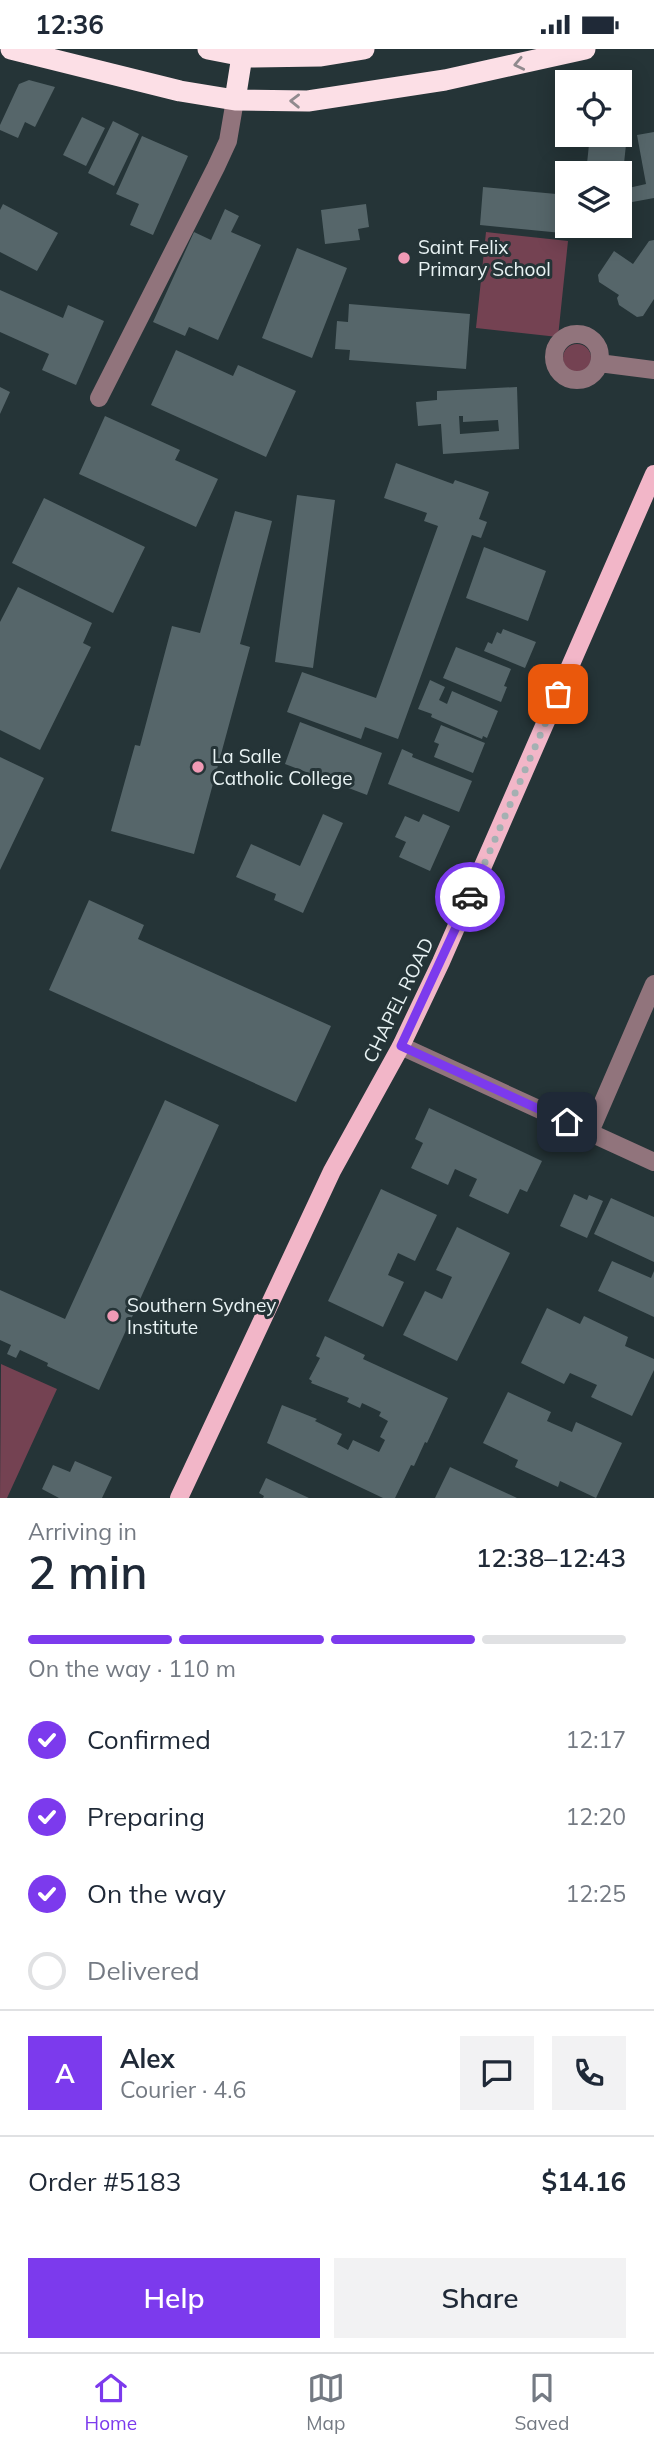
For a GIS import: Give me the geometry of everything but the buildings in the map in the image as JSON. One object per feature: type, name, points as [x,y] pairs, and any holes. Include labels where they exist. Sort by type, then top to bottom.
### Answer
[{"type":"highway","points":[[11,49],[180,91],[235,100],[308,101],[445,80],[585,49]]},
{"type":"highway","points":[[208,49],[242,56],[321,56],[364,49]]},
{"type":"highway","points":[[235,100],[242,56]]},
{"type":"main road","name":"CHAPEL ROAD","points":[[179,1498],[332,1171],[401,1046],[442,962],[654,474]]},
{"type":"street","points":[[99,398],[228,141],[235,100]]},
{"type":"street","points":[[599,363],[654,370]]},
{"type":"street","points":[[590,1132],[654,984]]},
{"type":"street","points":[[401,1046],[654,1162]]},
{"type":"shaded area","points":[[486,232],[568,241],[558,337],[476,328]]},
{"type":"shaded area","points":[[577,344],[587,348],[591,358],[587,368],[577,372],[567,368],[563,358],[567,348]]},
{"type":"shaded area","points":[[1,1364],[57,1389],[7,1498],[0,1498]]},
{"type":"way so far","points":[[470,897],[558,694]]},
{"type":"place","name":"Saint Felix Primary School","points":[[404,258]]},
{"type":"place","name":"La Salle Catholic College","points":[[198,767]]},
{"type":"place","name":"Southern Sydney Institute","points":[[113,1316]]},
{"type":"route","points":[[470,897],[401,1046],[567,1122]]}]
